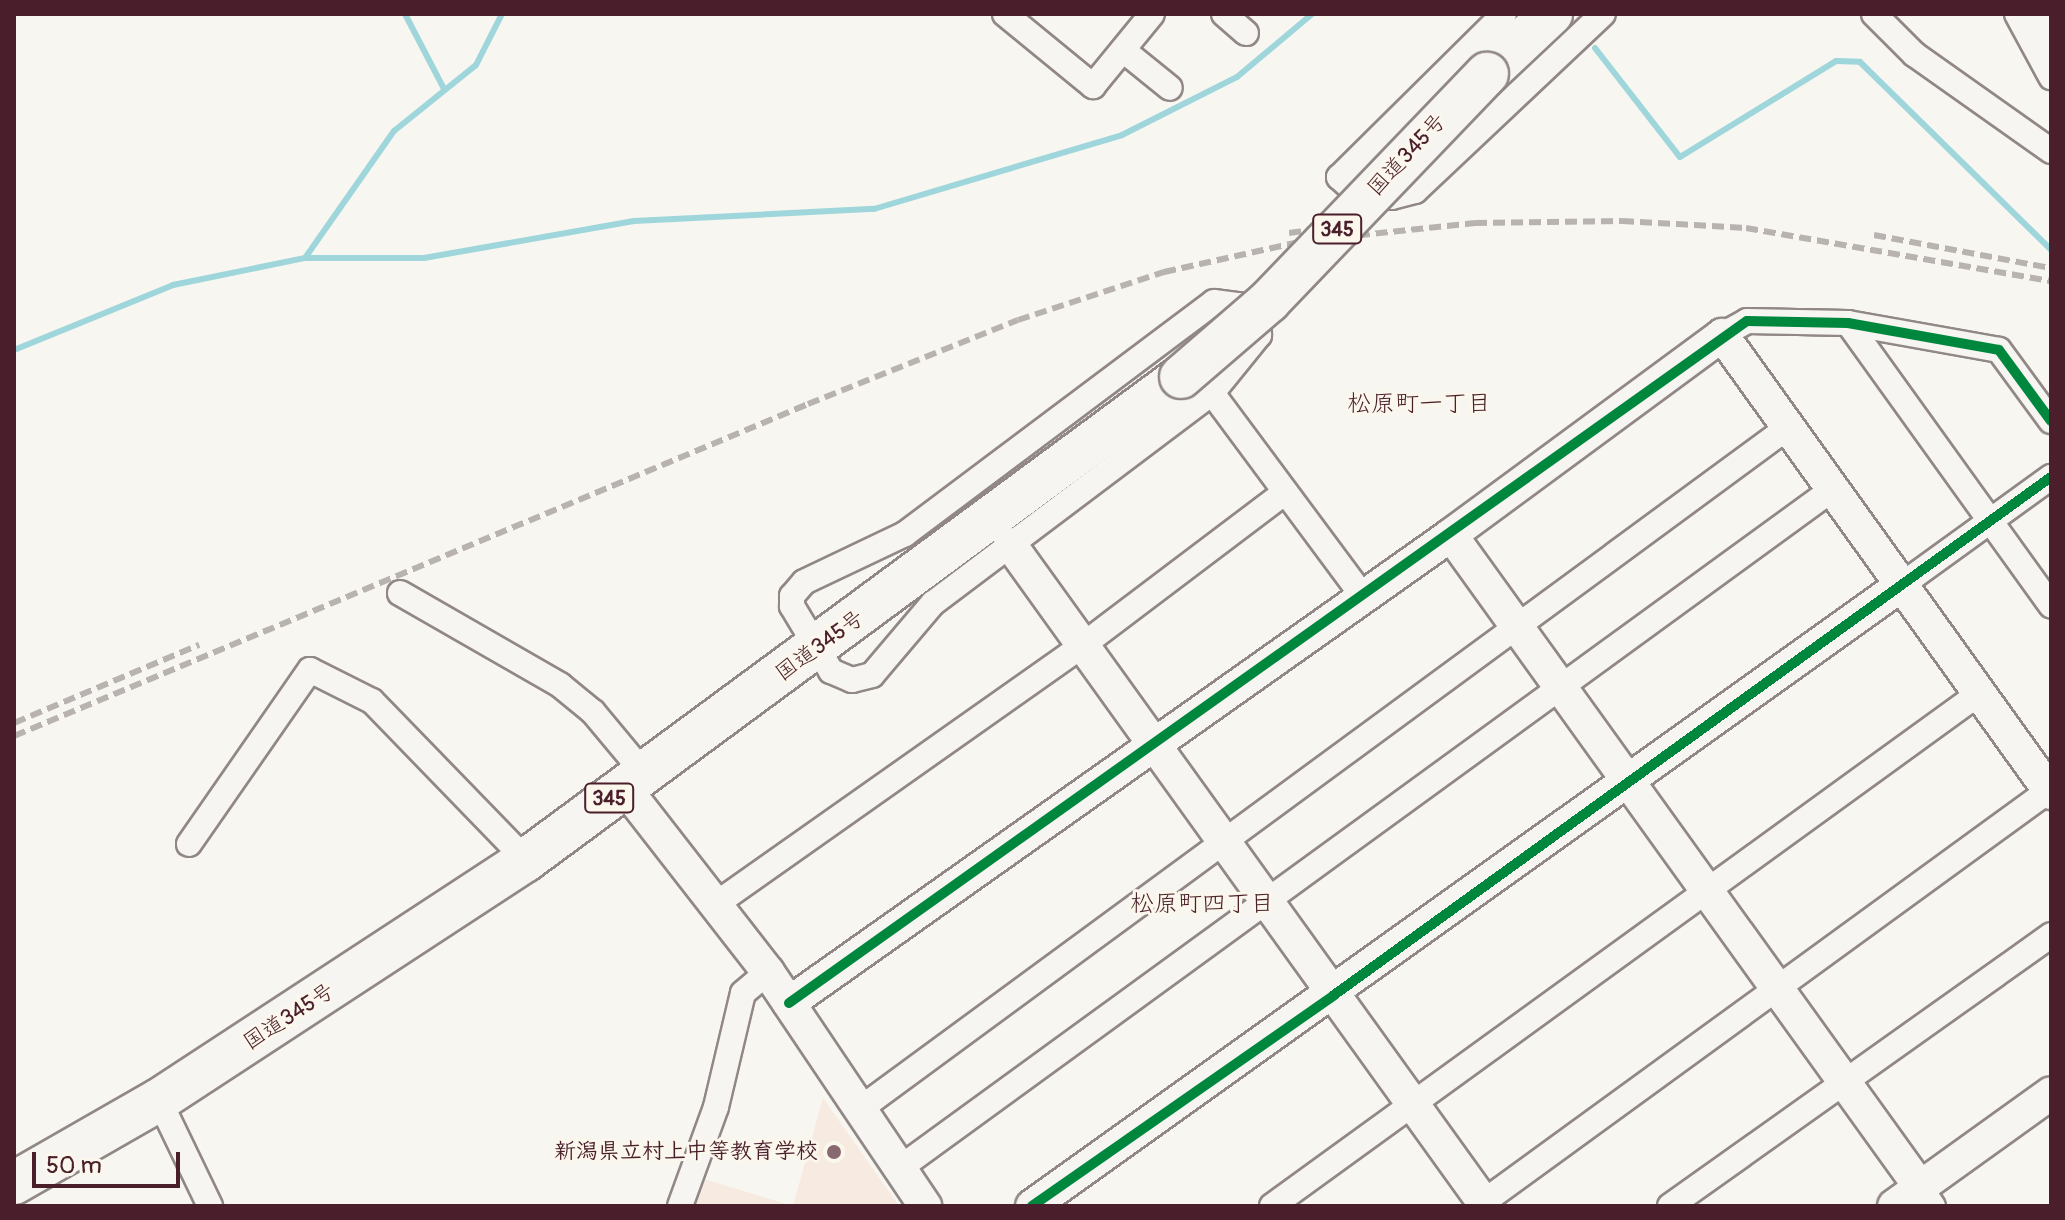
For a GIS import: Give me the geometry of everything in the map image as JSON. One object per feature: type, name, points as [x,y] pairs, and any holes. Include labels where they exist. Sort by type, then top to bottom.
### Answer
[{"type":"highway","name":"国道345号","points":[[14,1183],[159,1100],[526,860],[815,649],[1196,385],[1269,301],[1487,74],[1551,14]]},
{"type":"highway","points":[[2041,14],[2051,33]]},
{"type":"street","points":[[1005,14],[1093,86],[1152,14]]},
{"type":"street","points":[[1224,14],[1246,33]]},
{"type":"street","points":[[1504,14],[1339,177],[1350,187],[1392,197],[1415,191],[1603,14]]},
{"type":"street","points":[[1874,14],[1914,54],[2051,151]]},
{"type":"street","points":[[2017,14],[2051,77]]},
{"type":"street","points":[[1123,50],[1170,88]]},
{"type":"street","points":[[1214,302],[1230,302],[1249,317],[1259,335],[1010,544],[933,603],[872,675],[843,678],[815,649],[792,606],[792,596],[804,582],[905,534],[1214,302]]},
{"type":"street","points":[[789,1003],[1451,535],[1722,335],[1747,321],[1848,323],[1999,350],[2051,421]]},
{"type":"street","points":[[1848,323],[2051,606]]},
{"type":"street","points":[[1010,544],[1414,1105],[1482,1205],[2050,791],[1722,335]]},
{"type":"street","points":[[1196,385],[1363,596]]},
{"type":"street","points":[[860,1109],[1787,428]]},
{"type":"street","points":[[1032,1206],[1334,995],[2051,477]]},
{"type":"street","points":[[900,1168],[1833,489]]},
{"type":"street","points":[[716,904],[1083,645],[1283,494]]},
{"type":"street","points":[[1451,535],[1927,1197]]},
{"type":"street","points":[[400,593],[560,685],[593,712],[716,904],[768,972],[925,1206]]},
{"type":"street","points":[[189,844],[310,670],[372,701],[526,860]]},
{"type":"street","points":[[1272,1206],[1705,889],[1981,692]]},
{"type":"street","points":[[1670,1206],[2051,935]]},
{"type":"street","points":[[680,1206],[716,1107],[743,993],[768,972]]},
{"type":"street","points":[[1894,1206],[1927,1197],[2051,1093]]},
{"type":"street","points":[[159,1100],[210,1206]]},
{"type":"shaded area","name":"新潟県立村上中等教育学校","points":[[823,1098],[899,1206],[793,1206]]},
{"type":"shaded area","name":"新潟県立村上中等教育学校","points":[[694,1176],[793,1206],[683,1206]]},
{"type":"waterway","points":[[405,14],[444,89]]},
{"type":"waterway","points":[[305,258],[394,131],[476,65],[502,14]]},
{"type":"waterway","points":[[14,350],[173,285],[305,258],[424,258],[634,221],[874,209],[1122,135],[1237,77],[1312,14]]},
{"type":"waterway","points":[[1595,48],[1680,157],[1836,61],[1860,62],[2051,250]]},
{"type":"railway","points":[[14,736],[808,404],[1018,320],[1164,272],[1304,241],[1475,223],[1622,221],[1746,228],[2051,281]]},
{"type":"railway","points":[[1289,233],[1360,223]]},
{"type":"railway","points":[[1874,235],[2051,268]]},
{"type":"railway","points":[[14,723],[199,645]]},
{"type":"cycle path","points":[[789,1003],[1747,321],[1848,323],[1999,350],[2051,421]]},
{"type":"cycle path","points":[[1032,1206],[1334,995],[2051,477]]},
{"type":"place","name":"新潟県立村上中等教育学校","points":[[834,1152]]},
{"type":"district","name":"松原町一丁目","points":[[1419,404]]},
{"type":"district","name":"松原町四丁目","points":[[1202,904]]}]
